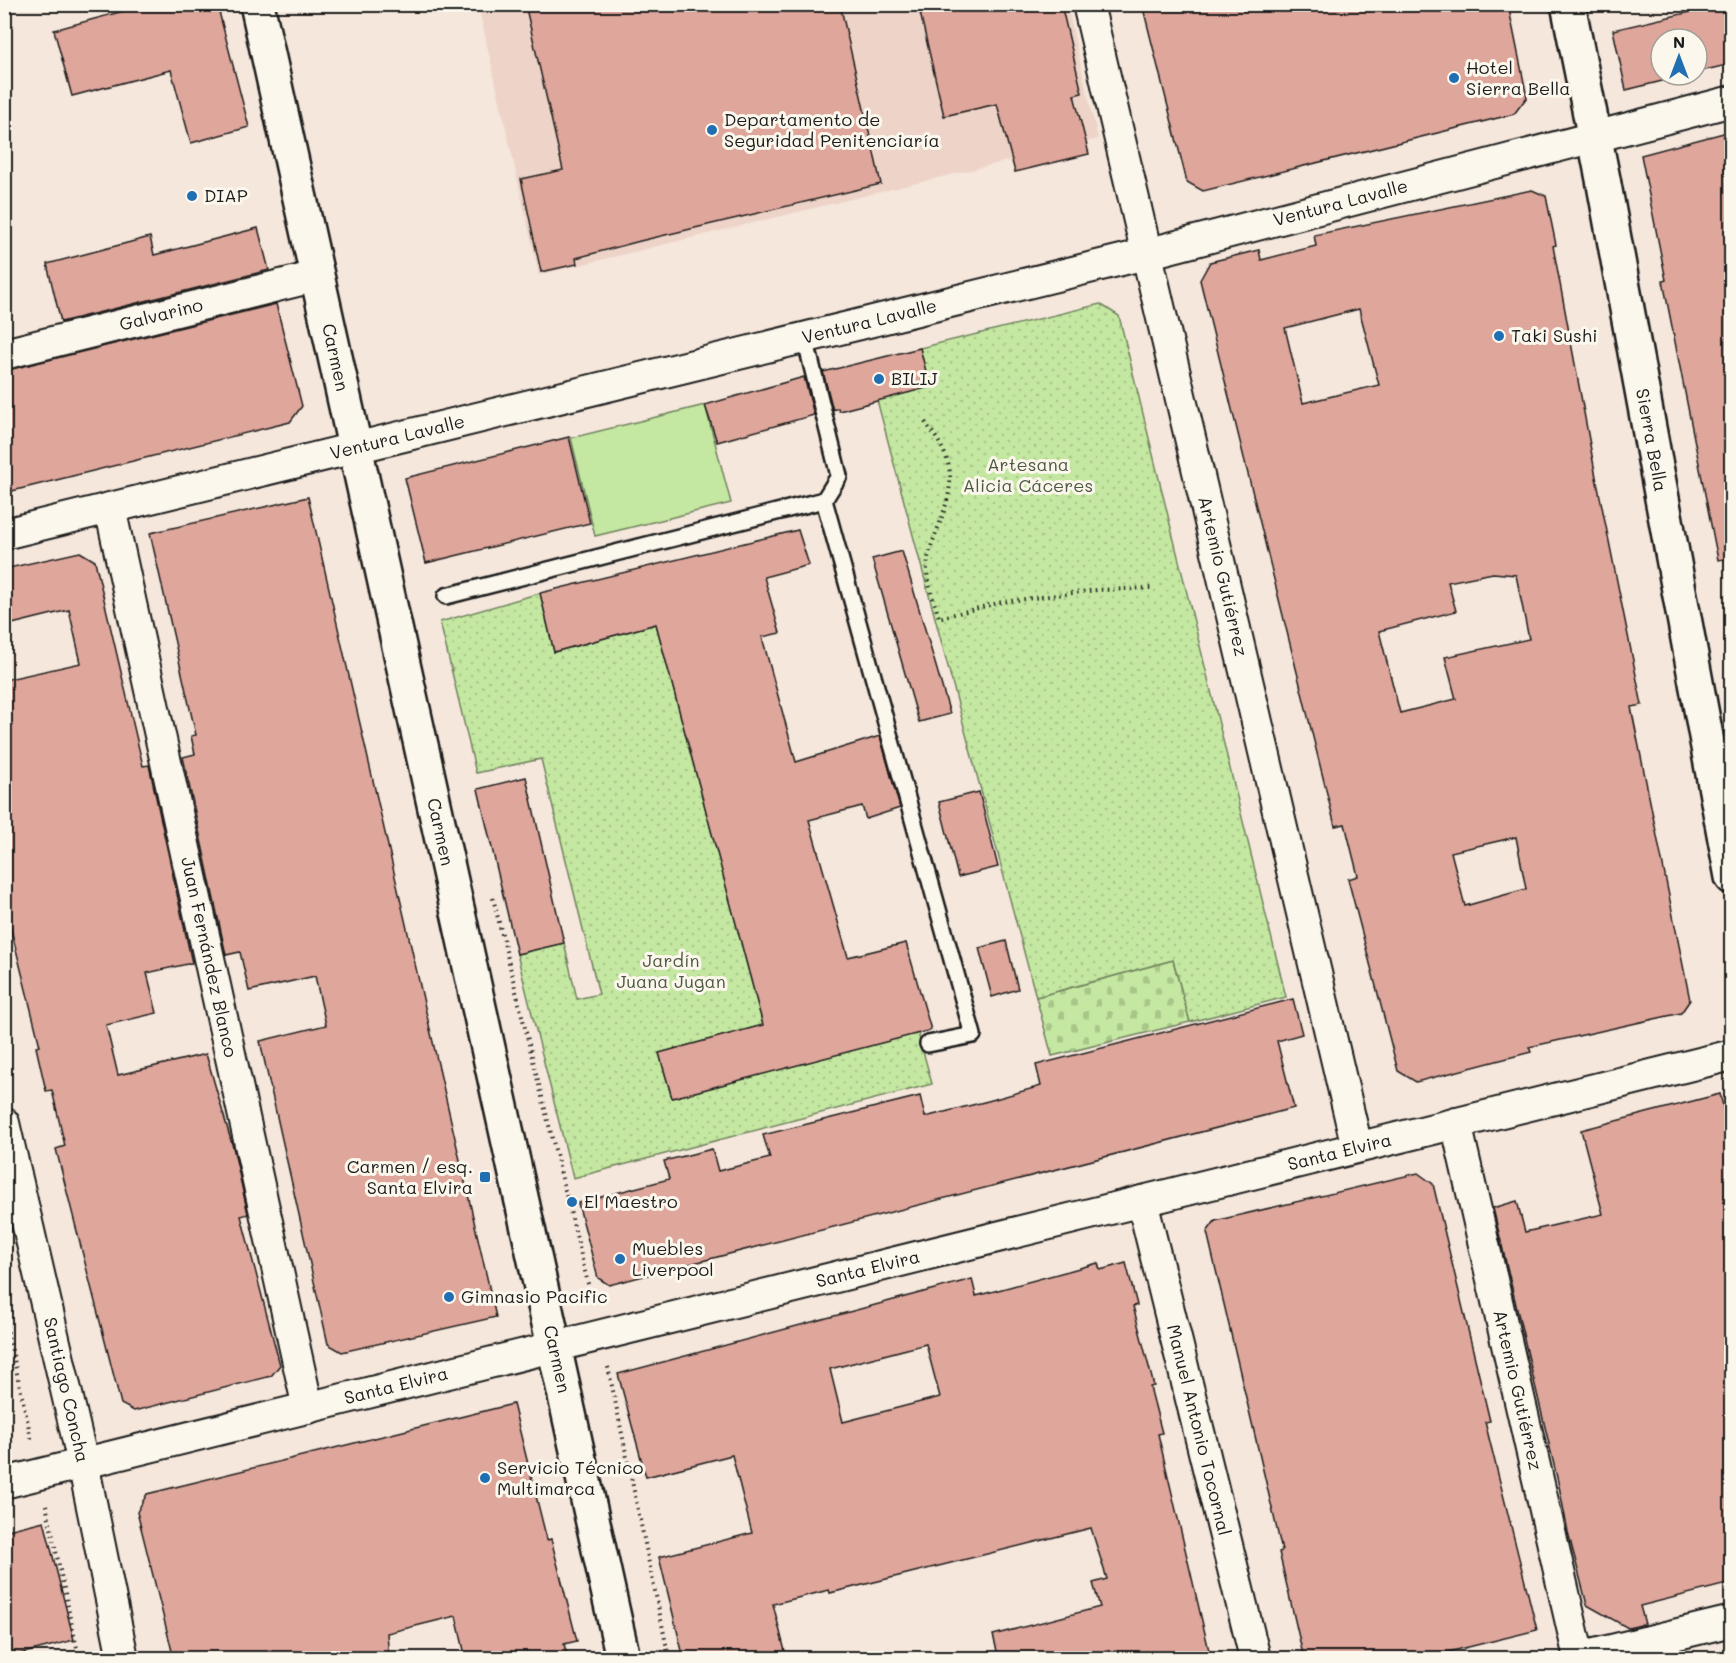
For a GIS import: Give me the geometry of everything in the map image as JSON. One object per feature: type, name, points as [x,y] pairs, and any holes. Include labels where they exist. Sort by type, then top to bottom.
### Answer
[{"type":"main road","name":"Carmen","points":[[257,4],[622,1659]]},
{"type":"main road","name":"Sierra Bella","points":[[1568,4],[1595,136],[1731,878]]},
{"type":"street","name":"Artemio Gutiérrez","points":[[1088,4],[1357,1148]]},
{"type":"street","name":"Ventura Lavalle","points":[[4,534],[1146,254],[1731,101]]},
{"type":"street","name":"Galvarino","points":[[4,354],[316,276]]},
{"type":"street","name":"Juan Fernández Blanco","points":[[110,508],[308,1408]]},
{"type":"street","name":"Santa Elvira","points":[[4,1483],[1731,1055]]},
{"type":"street","name":"Santiago Concha","points":[[4,1123],[82,1463],[123,1659]]},
{"type":"street","name":"Artemio Gutiérrez","points":[[1456,1123],[1578,1658]]},
{"type":"street","name":"Manuel Antonio Tocornal","points":[[1142,1201],[1255,1659]]},
{"type":"street","points":[[1578,1658],[1731,1621]]},
{"type":"lane","points":[[446,596],[824,500],[839,476],[805,338]]},
{"type":"lane","points":[[824,500],[973,1035],[928,1044]]},
{"type":"path","points":[[925,422],[941,442],[952,474],[946,507],[930,551],[927,570],[939,618],[1002,602],[1097,590],[1152,588]]},
{"type":"path","points":[[492,895],[601,1335],[669,1659]]},
{"type":"shaded area","points":[[478,5],[1067,5],[1098,139],[539,275]]},
{"type":"green space","name":"Artesana Alicia Cáceres","points":[[1100,304],[1119,316],[1286,997],[1190,1022],[1173,960],[1036,997],[877,400],[929,387],[920,348]]},
{"type":"green space","points":[[705,405],[731,503],[595,536],[571,438]]},
{"type":"green space","name":"Jardín Juana Jugan","points":[[540,593],[554,652],[656,624],[763,1025],[659,1053],[672,1098],[918,1033],[932,1084],[573,1178],[517,954],[564,943],[577,999],[599,994],[541,759],[476,773],[440,622]]},
{"type":"green space","points":[[1173,960],[1190,1022],[1052,1056],[1036,997]]},
{"type":"building","points":[[149,4],[217,4],[249,127],[191,143],[171,70],[72,96],[54,30]]},
{"type":"building","points":[[525,4],[840,4],[881,184],[640,241],[576,258],[577,264],[541,272],[521,179],[563,170]]},
{"type":"building","points":[[918,4],[1061,4],[1082,93],[1074,95],[1089,154],[1015,172],[997,104],[944,116]]},
{"type":"building","points":[[1142,4],[1508,4],[1527,97],[1514,114],[1203,191],[1187,182]]},
{"type":"building","points":[[1697,4],[1731,4],[1731,64],[1709,69],[1709,27],[1649,27],[1649,84],[1626,90],[1613,30],[1699,10]]},
{"type":"building","points":[[1731,131],[1731,558],[1718,560],[1663,281],[1666,280],[1641,155]]},
{"type":"building","points":[[1532,190],[1546,196],[1556,245],[1553,246],[1596,477],[1642,705],[1631,707],[1690,1000],[1681,1013],[1529,1047],[1531,1052],[1416,1082],[1398,1071],[1348,879],[1358,876],[1345,824],[1335,826],[1200,280],[1210,262],[1259,250],[1261,260],[1316,246],[1314,235]],"holes":[[[1359,309],[1379,385],[1303,403],[1285,328]],[[1493,573],[1516,575],[1529,639],[1445,657],[1456,699],[1400,713],[1379,631],[1456,611],[1448,582]],[[1516,837],[1526,889],[1465,906],[1451,852]]]},
{"type":"building","points":[[258,228],[269,270],[61,322],[47,264],[150,237],[154,255]]},
{"type":"building","points":[[276,304],[302,406],[290,422],[4,493],[4,371]]},
{"type":"building","name":"BILIJ","points":[[920,348],[930,387],[839,411],[838,408],[833,410],[823,372]]},
{"type":"building","points":[[804,377],[814,415],[717,442],[705,405]]},
{"type":"building","points":[[569,437],[590,523],[426,563],[405,478]]},
{"type":"building","points":[[308,497],[496,1317],[342,1352],[328,1344],[260,1041],[326,1025],[315,976],[249,991],[240,952],[226,955],[183,757],[195,754],[191,736],[196,735],[150,533]]},
{"type":"building","points":[[798,530],[809,565],[764,577],[780,633],[762,637],[796,762],[880,736],[900,808],[866,819],[862,806],[809,820],[848,957],[906,943],[931,1030],[672,1098],[659,1053],[763,1025],[656,624],[554,652],[540,593]]},
{"type":"building","points":[[902,551],[950,714],[919,722],[872,559]]},
{"type":"building","points":[[80,552],[95,561],[143,766],[149,765],[192,963],[147,973],[157,1013],[106,1025],[118,1075],[206,1054],[234,1151],[248,1214],[241,1216],[280,1365],[271,1376],[134,1411],[121,1404],[56,1149],[65,1146],[52,1090],[46,1091],[36,1047],[40,1046],[4,901],[4,680],[81,663],[69,610],[4,626],[4,569]]},
{"type":"building","points":[[526,777],[564,943],[517,954],[478,789]]},
{"type":"building","points":[[979,792],[998,867],[958,877],[939,802]]},
{"type":"building","points":[[1006,941],[1018,989],[992,997],[979,948]]},
{"type":"building","points":[[1293,999],[1302,1034],[1277,1041],[1294,1108],[609,1285],[598,1278],[578,1203],[669,1179],[664,1161],[712,1149],[718,1171],[770,1158],[763,1135],[920,1096],[925,1117],[988,1101],[1041,1086],[1036,1065]]},
{"type":"building","points":[[1720,1094],[1731,1138],[1731,1528],[1725,1530],[1731,1554],[1731,1583],[1640,1606],[1645,1624],[1628,1628],[1587,1605],[1493,1208],[1517,1201],[1525,1232],[1603,1214],[1581,1130]]},
{"type":"building","points":[[1418,1173],[1433,1184],[1490,1421],[1485,1422],[1537,1630],[1420,1659],[1304,1659],[1279,1552],[1282,1551],[1207,1232],[1215,1221]]},
{"type":"building","points":[[1098,1263],[1100,1270],[1126,1263],[1137,1305],[1133,1306],[1154,1386],[1150,1387],[1162,1433],[1158,1434],[1211,1659],[999,1659],[993,1635],[1100,1607],[1093,1583],[1107,1579],[1091,1528],[830,1593],[829,1590],[773,1604],[787,1659],[684,1659],[659,1557],[752,1533],[732,1455],[646,1477],[618,1374],[972,1279],[976,1296]],"holes":[[[926,1344],[940,1397],[843,1422],[830,1369]]]},
{"type":"building","points":[[513,1404],[547,1540],[551,1539],[577,1641],[564,1644],[568,1659],[466,1659],[456,1616],[387,1633],[389,1659],[174,1659],[137,1512],[147,1494]]},
{"type":"building","points":[[44,1521],[74,1640],[4,1658],[4,1531]]},
{"type":"place","name":"Hotel Sierra Bella","points":[[1454,78]]},
{"type":"place","name":"Departamento de Seguridad Penitenciaría","points":[[712,130]]},
{"type":"place","name":"DIAP","points":[[192,196]]},
{"type":"place","name":"Taki Sushi","points":[[1499,336]]},
{"type":"place","name":"BILIJ","points":[[879,379]]},
{"type":"place","name":"Carmen / esq. Santa Elvira","points":[[485,1177]]},
{"type":"place","name":"El Maestro","points":[[572,1202]]},
{"type":"place","name":"Muebles Liverpool","points":[[620,1259]]},
{"type":"place","name":"Gimnasio Pacific","points":[[449,1297]]},
{"type":"place","name":"Servicio Técnico Multimarca","points":[[485,1478]]}]
